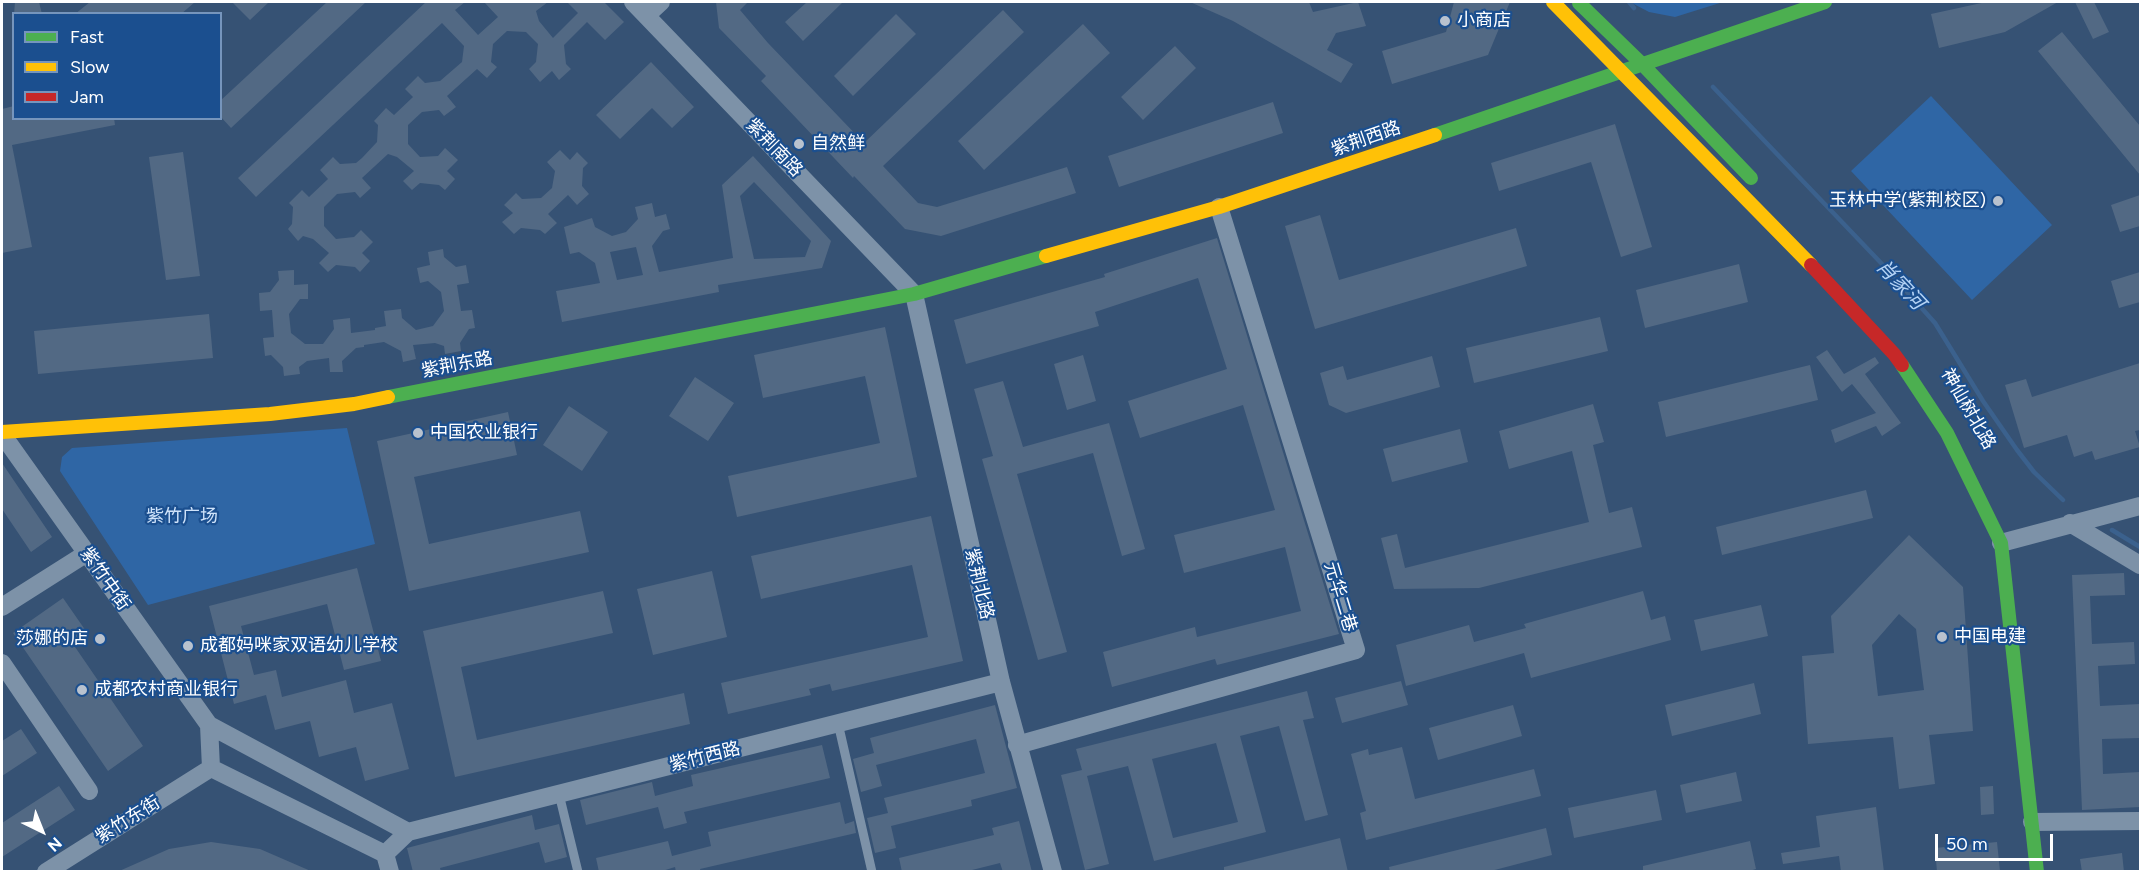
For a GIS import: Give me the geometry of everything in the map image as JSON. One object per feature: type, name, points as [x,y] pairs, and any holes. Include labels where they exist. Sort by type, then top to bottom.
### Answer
[{"type":"street","name":"紫荆南路","points":[[633,2],[914,294]]},
{"type":"street","points":[[647,15],[661,2]]},
{"type":"street","points":[[1553,2],[1787,240],[1894,354],[1947,433],[2011,540],[2045,821],[2037,872]]},
{"type":"street","points":[[1577,2],[1644,65],[1756,184]]},
{"type":"street","name":"紫荆西路","points":[[914,294],[1219,207],[1825,2]]},
{"type":"street","name":"元华二巷","points":[[1017,745],[1356,650],[1219,207]]},
{"type":"street","name":"紫荆东路","points":[[2,433],[270,414],[354,404],[914,294]]},
{"type":"street","name":"紫荆北路","points":[[914,294],[1001,682],[1053,872]]},
{"type":"street","name":"紫竹中街","points":[[2,433],[209,725],[408,832]]},
{"type":"street","points":[[2011,540],[2140,506]]},
{"type":"street","points":[[2070,523],[2140,565]]},
{"type":"street","points":[[2,607],[87,554]]},
{"type":"street","points":[[2,663],[89,790]]},
{"type":"street","name":"紫竹西路","points":[[408,832],[1001,682]]},
{"type":"street","points":[[209,725],[211,768],[385,854],[390,872]]},
{"type":"street","name":"紫竹东街","points":[[46,872],[211,768]]},
{"type":"street","points":[[2045,821],[2140,821]]},
{"type":"street","points":[[385,854],[408,832]]},
{"type":"lane","points":[[838,723],[872,872]]},
{"type":"lane","points":[[559,794],[578,872]]},
{"type":"green space","points":[[1630,2],[1723,2],[1675,17],[1649,12]]},
{"type":"green space","points":[[1931,96],[2052,225],[1972,300],[1851,171]]},
{"type":"green space","name":"紫竹广场","points":[[347,428],[375,544],[148,605],[60,471],[62,457],[72,448]]},
{"type":"building","points":[[15,2],[39,2],[42,12],[14,12]]},
{"type":"building","points":[[90,2],[195,2],[183,12],[78,12]]},
{"type":"building","points":[[232,2],[269,2],[250,20]]},
{"type":"building","points":[[327,2],[366,2],[231,128],[222,118],[222,99]]},
{"type":"building","points":[[426,2],[465,2],[455,10],[478,35],[498,17],[484,2],[548,2],[536,11],[539,21],[553,38],[578,13],[567,2],[604,2],[624,22],[605,40],[587,22],[564,45],[566,64],[571,69],[559,80],[552,71],[540,82],[529,69],[536,62],[538,44],[526,32],[507,31],[493,44],[491,62],[497,67],[487,78],[477,69],[447,96],[456,107],[444,116],[439,110],[422,112],[408,125],[408,144],[420,157],[438,156],[445,148],[458,160],[447,171],[455,179],[445,190],[439,185],[420,183],[412,190],[403,181],[414,171],[397,157],[388,154],[362,178],[371,188],[360,198],[355,192],[337,194],[324,207],[324,226],[336,239],[354,237],[361,230],[373,242],[362,253],[370,261],[360,272],[355,267],[336,265],[328,272],[319,263],[329,253],[313,239],[303,236],[298,241],[288,229],[292,224],[293,207],[289,203],[302,190],[309,197],[328,179],[320,170],[333,157],[340,164],[356,163],[362,158],[377,142],[378,125],[374,121],[386,108],[394,115],[413,97],[405,89],[418,76],[425,83],[440,81],[462,62],[464,46],[442,23],[256,197],[238,178]]},
{"type":"building","points":[[716,2],[748,2],[740,10],[768,43],[864,143],[1003,10],[1024,32],[883,166],[918,203],[937,207],[1067,167],[1076,193],[941,236],[905,229],[761,81],[766,76],[719,28]]},
{"type":"building","points":[[807,2],[843,2],[803,41],[785,22]]},
{"type":"building","points":[[1190,2],[1309,2],[1313,12],[1358,2],[1366,26],[1336,33],[1327,50],[1353,64],[1341,83],[1233,21]]},
{"type":"building","points":[[1454,2],[1510,2],[1488,55],[1392,84],[1382,51],[1446,32]]},
{"type":"building","points":[[1986,2],[2058,2],[2005,32],[1939,48],[1931,14]]},
{"type":"building","points":[[2075,2],[2094,2],[2109,32],[2093,39]]},
{"type":"building","points":[[896,14],[916,34],[853,96],[834,76]]},
{"type":"building","points":[[1083,24],[1110,53],[984,170],[958,141]]},
{"type":"building","points":[[2062,32],[2140,126],[2140,175],[2038,51]]},
{"type":"building","points":[[1175,46],[1196,68],[1143,120],[1121,97]]},
{"type":"building","points":[[651,62],[694,107],[672,128],[652,108],[620,139],[596,115]]},
{"type":"building","points":[[1273,102],[1283,133],[1119,187],[1108,156]]},
{"type":"building","points":[[12,106],[12,120],[114,120],[115,125],[12,145],[32,247],[2,253],[2,109]]},
{"type":"building","points":[[1615,124],[1652,247],[1621,257],[1591,162],[1499,191],[1491,163]]},
{"type":"building","points":[[560,150],[570,160],[577,152],[588,163],[583,168],[582,186],[589,194],[577,205],[568,195],[548,214],[557,223],[545,234],[540,230],[521,228],[514,234],[502,222],[513,213],[504,205],[516,193],[522,199],[541,198],[552,188],[555,171],[547,162]]},
{"type":"building","points":[[183,152],[200,276],[166,280],[149,157]]},
{"type":"building","points":[[753,156],[831,241],[822,268],[718,285],[719,292],[562,322],[556,291],[600,283],[595,263],[579,252],[570,254],[564,227],[592,218],[595,227],[612,236],[626,232],[638,219],[635,207],[652,203],[655,217],[666,214],[670,229],[663,231],[652,246],[659,272],[733,258],[722,185]],"holes":[[[754,182],[811,241],[805,257],[754,259],[740,196]],[[636,247],[643,275],[617,280],[610,252]]]},
{"type":"building","points":[[2140,195],[2140,226],[2120,232],[2111,205]]},
{"type":"building","points":[[1320,215],[1339,280],[1516,228],[1527,266],[1315,329],[1285,226]]},
{"type":"building","points":[[1217,238],[1339,634],[1217,665],[1215,659],[1112,687],[1103,652],[1195,627],[1197,637],[1301,611],[1285,547],[1184,573],[1174,535],[1275,510],[1243,405],[1140,438],[1128,401],[1227,369],[1198,278],[1095,312],[1099,326],[966,364],[954,320],[1105,277],[1104,274]]},
{"type":"building","points":[[443,249],[444,257],[456,267],[466,265],[469,283],[457,285],[461,311],[472,310],[475,328],[469,329],[460,343],[461,351],[445,354],[444,346],[435,343],[413,345],[416,359],[403,362],[401,351],[384,342],[356,348],[342,361],[343,372],[330,372],[329,358],[307,361],[299,367],[300,374],[284,376],[283,367],[271,355],[265,356],[263,338],[274,337],[272,310],[260,311],[259,293],[270,292],[279,280],[278,271],[294,270],[294,285],[308,284],[308,299],[300,299],[289,314],[291,333],[305,344],[323,344],[334,329],[333,320],[350,318],[351,333],[375,330],[375,328],[386,326],[384,311],[401,309],[402,318],[416,330],[433,326],[444,311],[441,292],[428,281],[420,283],[417,268],[430,265],[428,252]]},
{"type":"building","points":[[1739,264],[1748,302],[1645,328],[1636,290]]},
{"type":"building","points":[[2140,272],[2140,302],[2119,308],[2111,281]]},
{"type":"building","points":[[209,314],[213,358],[38,374],[34,331]]},
{"type":"building","points":[[1600,317],[1608,351],[1474,383],[1466,348]]},
{"type":"building","points":[[885,327],[917,477],[737,517],[728,476],[880,443],[865,376],[763,398],[754,355]]},
{"type":"building","points":[[1827,350],[1844,374],[1875,357],[1879,363],[1865,374],[1901,423],[1882,436],[1876,426],[1835,443],[1831,430],[1876,413],[1852,384],[1842,392],[1816,357]]},
{"type":"building","points":[[1083,355],[1096,401],[1067,410],[1054,364]]},
{"type":"building","points":[[1432,356],[1440,387],[1346,413],[1329,405],[1320,373],[1343,366],[1347,380]]},
{"type":"building","points":[[2140,363],[2140,430],[2135,431],[2140,447],[2095,460],[2092,451],[2074,457],[2067,435],[2024,448],[2005,385],[2026,379],[2032,397]]},
{"type":"building","points":[[1810,365],[1818,400],[1666,437],[1658,402]]},
{"type":"building","points":[[695,377],[734,403],[708,441],[669,416]]},
{"type":"building","points":[[1003,381],[1023,447],[1109,423],[1145,549],[1122,556],[1093,453],[1017,474],[1067,652],[1038,660],[982,459],[993,456],[974,389]]},
{"type":"building","points":[[1593,404],[1604,442],[1593,445],[1609,513],[1632,507],[1642,547],[1479,588],[1394,589],[1381,538],[1397,534],[1405,568],[1589,522],[1572,451],[1509,469],[1499,431]]},
{"type":"building","points":[[569,406],[608,432],[582,471],[543,445]]},
{"type":"building","points":[[508,412],[517,455],[414,477],[429,544],[580,511],[589,552],[409,591],[377,441]]},
{"type":"building","points":[[1460,429],[1468,462],[1392,482],[1383,449]]},
{"type":"building","points":[[2,463],[52,537],[31,552],[2,509]]},
{"type":"building","points":[[1866,490],[1873,518],[1722,555],[1716,527]]},
{"type":"building","points":[[931,516],[963,661],[832,691],[830,684],[809,689],[811,695],[728,714],[721,683],[928,637],[912,565],[761,599],[751,556]]},
{"type":"building","name":"中国电建","points":[[1909,535],[1963,587],[1973,731],[1929,735],[1935,784],[1899,789],[1893,737],[1808,744],[1802,656],[1834,653],[1831,616]],"holes":[[[1899,614],[1916,629],[1924,690],[1878,696],[1872,645]]]},
{"type":"building","points":[[357,568],[381,661],[344,670],[327,604],[241,626],[254,675],[276,670],[282,697],[346,680],[354,713],[392,703],[409,769],[365,781],[356,747],[319,757],[310,721],[275,730],[266,695],[234,704],[209,606]]},
{"type":"building","points":[[712,571],[727,637],[653,655],[637,589]]},
{"type":"building","points":[[2124,573],[2125,595],[2090,596],[2092,644],[2134,642],[2135,664],[2098,666],[2100,706],[2140,704],[2140,738],[2102,739],[2103,774],[2140,772],[2140,807],[2082,810],[2072,575]]},
{"type":"building","points":[[603,591],[613,633],[461,667],[477,740],[684,693],[690,724],[455,777],[423,631]]},
{"type":"building","points":[[1643,591],[1651,620],[1665,616],[1671,640],[1531,678],[1524,653],[1406,686],[1396,645],[1469,625],[1474,642],[1526,628],[1524,624]]},
{"type":"building","points":[[63,598],[88,634],[73,644],[143,746],[108,771],[13,633]]},
{"type":"building","points":[[1761,605],[1768,636],[1701,651],[1694,620]]},
{"type":"building","points":[[1401,681],[1408,705],[1342,723],[1335,698]]},
{"type":"building","points":[[1754,683],[1761,714],[1672,736],[1665,705]]},
{"type":"building","points":[[1307,691],[1314,718],[1303,720],[1328,815],[1305,821],[1279,726],[1240,736],[1266,832],[1154,861],[1128,766],[1087,776],[1109,864],[1085,870],[1061,775],[1082,770],[1076,749]],"holes":[[[1216,743],[1238,822],[1173,838],[1152,759]]]},
{"type":"building","points":[[995,705],[1017,788],[971,800],[972,806],[891,826],[896,848],[875,853],[867,818],[888,813],[884,798],[985,773],[976,739],[876,765],[882,786],[861,792],[853,759],[874,753],[870,738]]},
{"type":"building","points":[[1513,705],[1522,736],[1438,760],[1429,728]]},
{"type":"building","points":[[21,729],[37,753],[2,776],[2,741]]},
{"type":"building","points":[[822,745],[830,778],[684,812],[687,823],[664,829],[658,807],[586,825],[580,800],[652,782],[655,796],[693,786],[691,775]]},
{"type":"building","points":[[1402,747],[1415,799],[1534,769],[1541,796],[1366,840],[1360,813],[1366,811],[1351,754],[1368,749],[1369,755]]},
{"type":"building","points":[[1736,772],[1742,801],[1686,813],[1680,785]]},
{"type":"building","points":[[59,786],[75,810],[2,857],[2,823]]},
{"type":"building","points":[[1993,786],[1994,814],[1981,815],[1980,787]]},
{"type":"building","points":[[1656,790],[1662,820],[1574,838],[1568,808]]},
{"type":"building","points":[[840,802],[845,824],[854,821],[856,833],[700,869],[701,872],[676,872],[675,867],[659,872],[599,872],[596,858],[668,841],[672,856],[711,846],[708,832]]},
{"type":"building","points":[[1876,807],[1884,872],[1841,872],[1839,856],[1783,864],[1781,853],[1820,847],[1816,816]]},
{"type":"building","points":[[532,815],[535,830],[559,824],[567,857],[545,863],[539,842],[440,868],[441,872],[413,872],[407,848]]},
{"type":"building","points":[[1019,821],[1032,872],[1003,872],[1000,863],[964,872],[902,872],[899,858],[994,835],[992,828]]},
{"type":"building","points":[[1546,828],[1552,855],[1487,872],[1390,872],[1389,867]]},
{"type":"building","points":[[1340,838],[1348,872],[1224,872],[1224,867]]},
{"type":"building","points":[[1750,841],[1756,869],[1746,872],[1643,872],[1643,866]]},
{"type":"building","points":[[211,842],[260,849],[313,872],[117,872],[169,849]]},
{"type":"building","points":[[1997,842],[2000,871],[1937,872],[1935,848]]},
{"type":"building","points":[[2122,853],[2124,872],[2082,872],[2080,859]]},
{"type":"waterway","name":"肖家河","points":[[1629,2],[1634,8]]},
{"type":"waterway","name":"肖家河","points":[[1713,87],[1882,264],[1935,323],[1983,401],[2017,450],[2034,472],[2063,500]]},
{"type":"waterway","name":"肖家河","points":[[2112,530],[2140,547]]},
{"type":"traffic: fast","points":[[1435,135],[1825,2]]},
{"type":"traffic: fast","points":[[1579,3],[1643,65],[1751,178]]},
{"type":"traffic: fast","points":[[388,397],[914,294],[1046,256]]},
{"type":"traffic: fast","points":[[1902,365],[1947,433],[2001,543],[2037,872]]},
{"type":"traffic: slow","points":[[1553,2],[1811,265]]},
{"type":"traffic: slow","points":[[1046,256],[1219,207],[1435,135]]},
{"type":"traffic: slow","points":[[2,432],[270,414],[354,404],[388,397]]},
{"type":"traffic: jam","points":[[1811,265],[1902,365]]},
{"type":"place","name":"小商店","points":[[1445,21]]},
{"type":"place","name":"自然鲜","points":[[799,144]]},
{"type":"place","name":"玉林中学(紫荆校区)","points":[[1998,201]]},
{"type":"place","name":"中国农业银行","points":[[418,433]]},
{"type":"place","name":"中国电建","points":[[1942,637]]},
{"type":"place","name":"莎娜的店","points":[[100,639]]},
{"type":"place","name":"成都妈咪家双语幼儿学校","points":[[188,646]]},
{"type":"place","name":"成都农村商业银行","points":[[82,690]]}]
